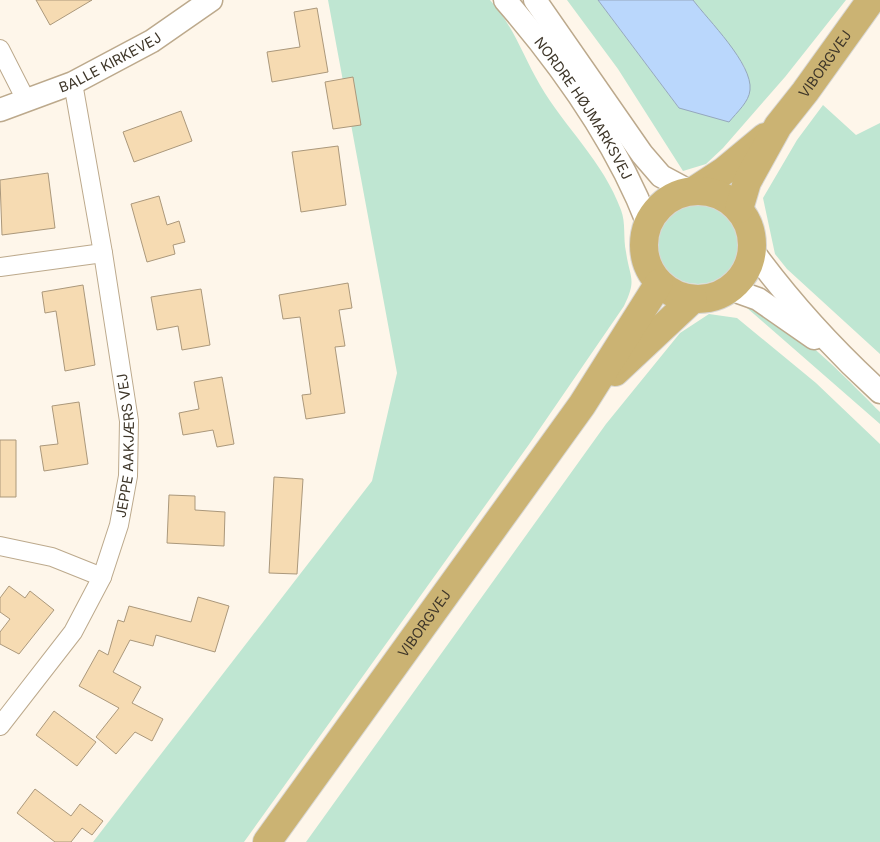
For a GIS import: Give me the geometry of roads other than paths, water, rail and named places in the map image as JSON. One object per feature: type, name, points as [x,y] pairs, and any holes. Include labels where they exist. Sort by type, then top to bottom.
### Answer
[{"type":"main road","name":"VIBORGVEJ","points":[[739,209],[747,182],[778,126],[805,92],[871,0]]},
{"type":"main road","name":"VIBORGVEJ","points":[[692,191],[724,171],[778,126]]},
{"type":"main road","points":[[692,191],[715,193],[732,202],[739,209],[750,230],[752,250],[749,265],[741,278],[730,289],[713,297],[693,299],[680,296],[659,283],[650,271],[645,257],[644,242],[648,224],[664,202],[692,191]]},
{"type":"main road","name":"VIBORGVEJ","points":[[266,842],[582,405],[659,283]]},
{"type":"main road","name":"VIBORGVEJ","points":[[582,405],[693,299]]},
{"type":"street","name":"BALLE KIRKEVEJ","points":[[0,110],[74,83],[152,41],[211,0]]},
{"type":"street","name":"NORDRE HØJMARKSVEJ","points":[[505,0],[568,79],[614,149],[636,193],[648,224]]},
{"type":"street","name":"NORDRE HØJMARKSVEJ","points":[[534,0],[642,154],[661,176],[692,191]]},
{"type":"street","points":[[0,49],[26,100]]},
{"type":"street","name":"JEPPE AAKJÆRS VEJ","points":[[0,726],[73,632],[102,577],[120,525],[128,476],[128,430],[103,253],[74,83]]},
{"type":"street","points":[[752,250],[776,283],[841,357],[880,392]]},
{"type":"street","points":[[0,268],[103,253]]},
{"type":"street","points":[[730,289],[758,299],[841,357]]},
{"type":"street","points":[[0,546],[52,557],[102,577]]},
{"type":"water","points":[[598,0],[693,0],[737,55],[744,68],[749,79],[750,90],[745,103],[729,122],[679,108]]}]
